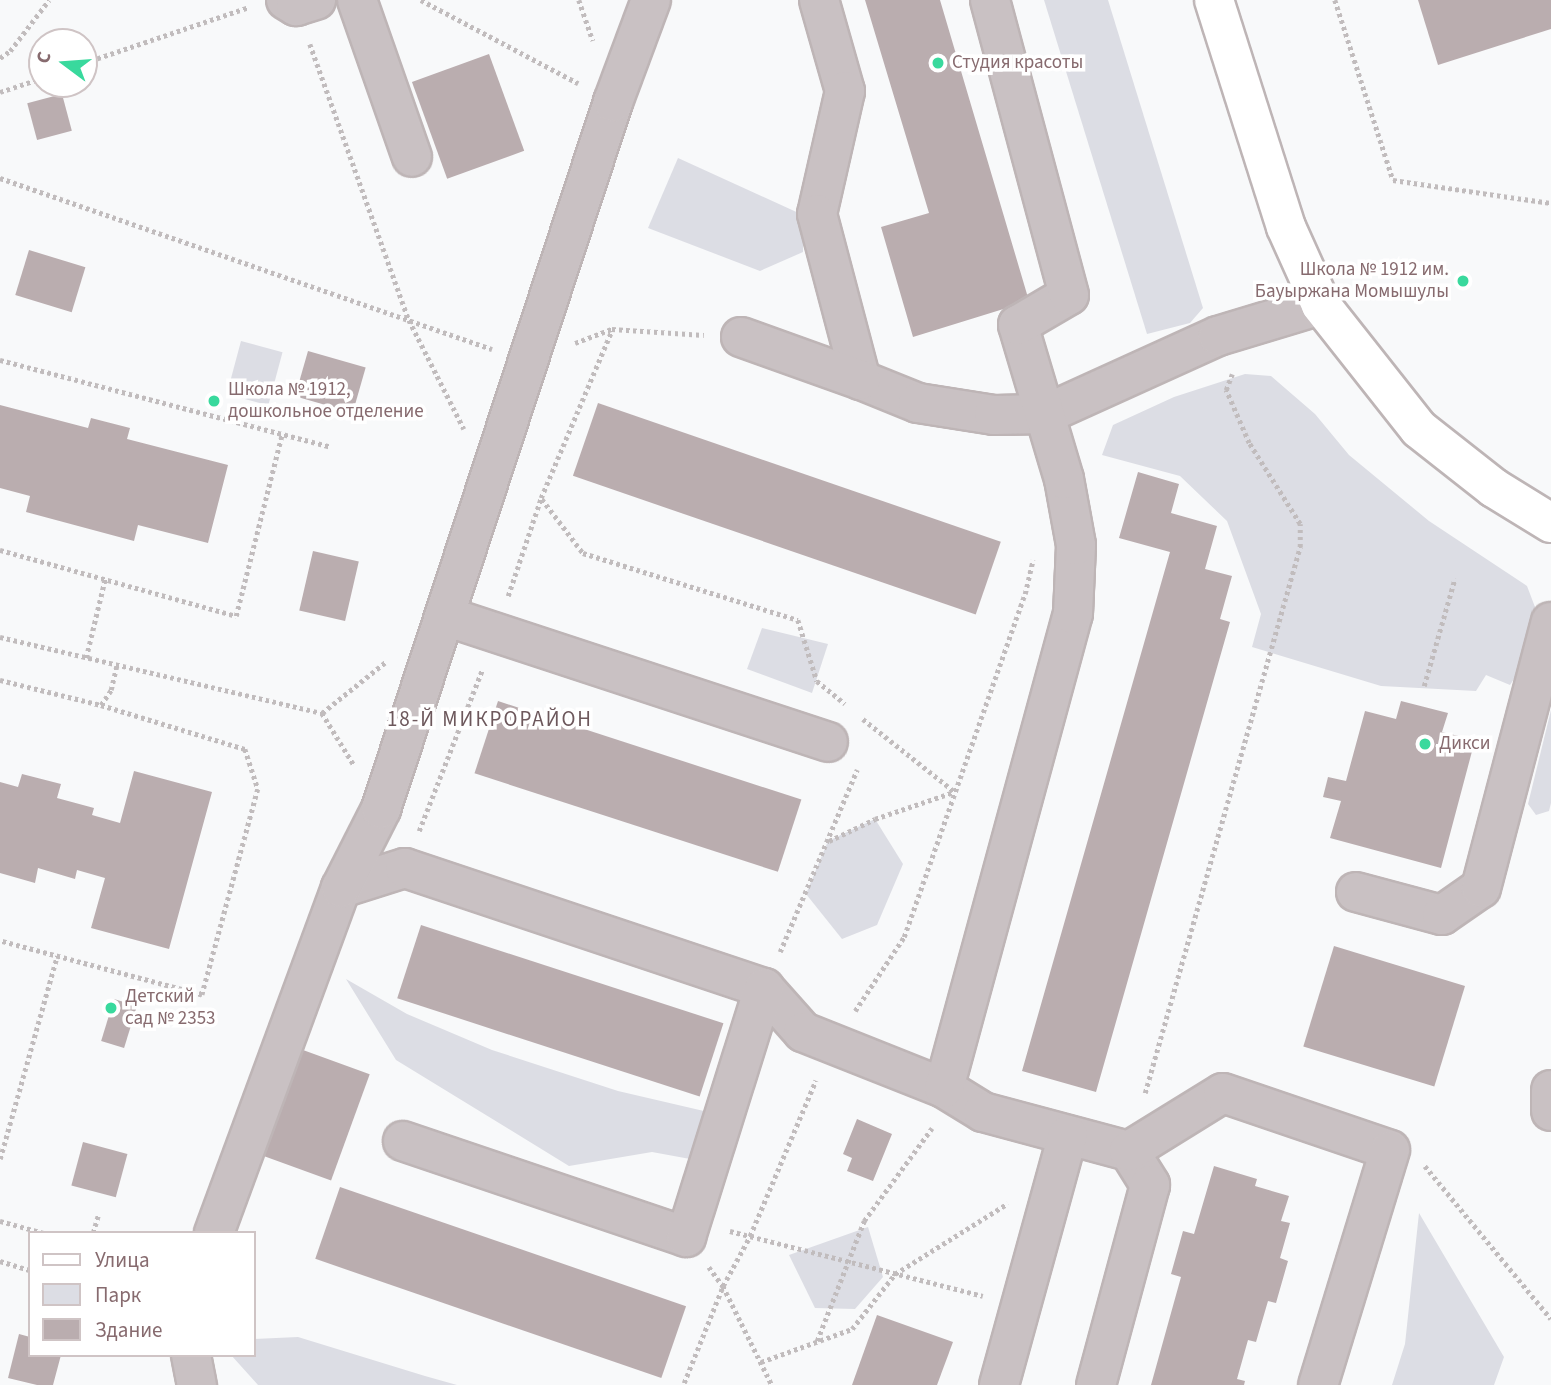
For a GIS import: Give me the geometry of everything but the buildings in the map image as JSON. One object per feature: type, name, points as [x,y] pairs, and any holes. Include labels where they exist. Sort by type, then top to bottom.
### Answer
[{"type":"main road","points":[[1214,0],[1286,227],[1321,305],[1419,429],[1494,488],[1551,523]]},
{"type":"lane","points":[[357,0],[412,157]]},
{"type":"lane","points":[[215,1231],[341,888],[381,809],[613,102],[651,0]]},
{"type":"lane","points":[[819,0],[845,91],[817,214],[861,380]]},
{"type":"lane","points":[[944,1088],[1073,614],[1076,545],[1064,479],[1018,325],[1069,295],[990,0]]},
{"type":"lane","points":[[741,337],[918,403],[994,415],[1046,414],[1218,336],[1321,305]]},
{"type":"lane","points":[[444,615],[828,742]]},
{"type":"lane","points":[[1356,892],[1442,915],[1481,888],[1551,622]]},
{"type":"lane","points":[[341,888],[405,868],[764,988],[803,1032],[944,1088],[983,1112],[1129,1151],[1150,1185],[1096,1385]]},
{"type":"lane","points":[[403,1141],[686,1237],[764,988]]},
{"type":"lane","points":[[1551,1090],[1551,1111]]},
{"type":"lane","points":[[1129,1151],[1223,1093],[1390,1150],[1318,1385]]},
{"type":"lane","points":[[999,1385],[1068,1135]]},
{"type":"lane","points":[[191,1357],[197,1385]]},
{"type":"path","points":[[0,58],[10,51],[49,0]]},
{"type":"path","points":[[421,0],[613,102]]},
{"type":"path","points":[[1335,0],[1393,180],[1551,203]]},
{"type":"path","points":[[98,59],[289,2],[409,320],[489,480]]},
{"type":"path","points":[[0,92],[28,83]]},
{"type":"path","points":[[0,178],[527,362],[612,329],[741,337]]},
{"type":"path","points":[[0,360],[331,447]]},
{"type":"path","points":[[1129,1151],[1300,547],[1300,524],[1249,443],[1226,390],[1234,370]]},
{"type":"path","points":[[0,550],[236,616],[282,434]]},
{"type":"path","points":[[541,498],[583,553],[798,620],[817,681],[955,792]]},
{"type":"path","points":[[684,1383],[723,1286],[750,1236],[833,1044],[904,937],[1025,594],[1033,557]]},
{"type":"path","points":[[1424,686],[1455,578]]},
{"type":"path","points":[[86,658],[105,579]]},
{"type":"path","points":[[0,637],[322,713],[381,809]]},
{"type":"path","points":[[102,705],[111,690],[117,665]]},
{"type":"path","points":[[0,680],[102,705],[245,749],[258,789],[202,995],[0,941]]},
{"type":"path","points":[[869,740],[874,728]]},
{"type":"path","points":[[764,988],[859,766]]},
{"type":"path","points":[[828,841],[875,819],[955,792]]},
{"type":"path","points":[[0,1160],[57,956]]},
{"type":"path","points":[[817,1341],[864,1221],[940,1117],[944,1088]]},
{"type":"path","points":[[1390,1150],[1428,1168],[1551,1319]]},
{"type":"path","points":[[761,1362],[852,1329],[895,1274],[1058,1172]]},
{"type":"path","points":[[94,1231],[98,1215]]},
{"type":"path","points":[[0,1221],[37,1231]]},
{"type":"path","points":[[772,1385],[723,1286],[686,1237],[705,1226],[1021,1306]]},
{"type":"path","points":[[0,1261],[28,1269]]},
{"type":"green space","points":[[1044,0],[1108,0],[1203,308],[1190,323],[1147,334]]},
{"type":"green space","points":[[678,158],[803,215],[803,252],[760,271],[648,228]]},
{"type":"green space","points":[[241,341],[283,352],[268,405],[227,394]]},
{"type":"green space","points":[[1245,374],[1271,376],[1315,414],[1349,455],[1429,521],[1527,586],[1535,607],[1522,667],[1510,685],[1486,675],[1476,691],[1381,686],[1252,647],[1261,614],[1227,521],[1180,476],[1102,455],[1113,425],[1174,397]]},
{"type":"green space","points":[[762,628],[828,644],[812,693],[747,669]]},
{"type":"green space","points":[[1551,710],[1551,803],[1549,811],[1536,815],[1528,804]]},
{"type":"green space","points":[[875,819],[903,864],[877,925],[842,939],[806,894],[828,841]]},
{"type":"green space","points":[[346,979],[407,1014],[492,1050],[618,1091],[721,1115],[712,1163],[652,1152],[569,1166],[396,1060]]},
{"type":"green space","points":[[1419,1213],[1504,1357],[1494,1385],[1392,1385],[1405,1344]]},
{"type":"green space","points":[[868,1227],[883,1277],[855,1309],[815,1308],[789,1255]]},
{"type":"green space","points":[[298,1337],[457,1385],[258,1385],[233,1357],[256,1357],[256,1339]]},
{"type":"place","name":"Студия красоты","points":[[938,63]]},
{"type":"place","name":"Школа № 1912 им. Бауыржана Момышулы","points":[[1463,281]]},
{"type":"place","name":"Школа № 1912, дошкольное отделение","points":[[214,401]]},
{"type":"place","name":"Дикси","points":[[1425,744]]},
{"type":"place","name":"Детский сад № 2353","points":[[111,1008]]},
{"type":"district","name":"18-Й МИКРОРАЙОН","points":[[490,719]]}]
